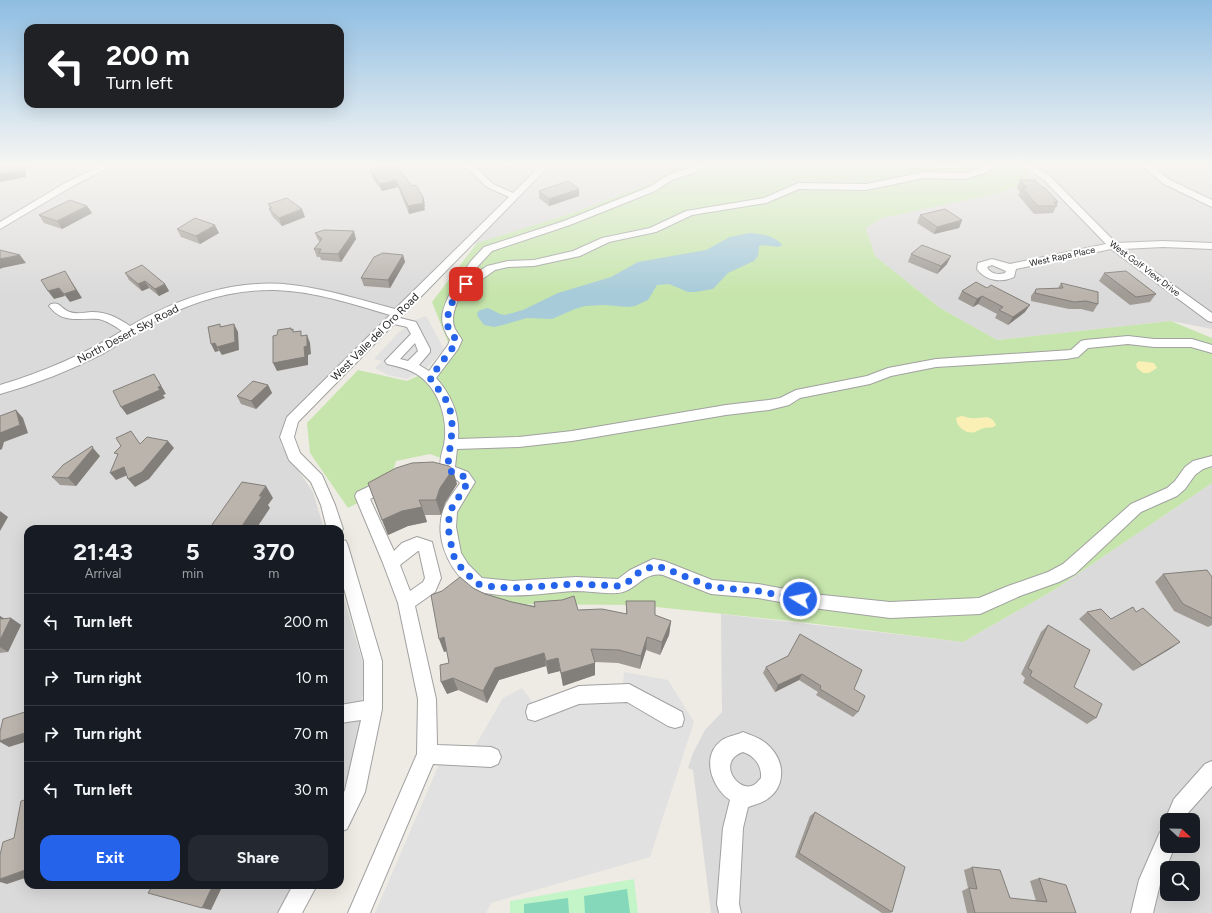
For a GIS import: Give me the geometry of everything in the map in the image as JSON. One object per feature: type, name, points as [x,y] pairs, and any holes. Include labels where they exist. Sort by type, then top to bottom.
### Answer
[{"type":"street","points":[[0,226],[29,209]]},
{"type":"street","name":"West Valle del Oro Road","points":[[334,525],[328,504],[317,478],[294,456],[287,438],[292,420],[503,209]]},
{"type":"street","points":[[430,378],[454,346],[456,340],[448,327],[447,318],[457,288],[481,254],[488,249],[567,223],[603,209]]},
{"type":"street","points":[[457,288],[473,281],[491,268],[508,264],[534,263],[576,254],[585,251],[598,242],[653,230],[689,213],[715,209]]},
{"type":"street","name":"West Golf View Drive","points":[[1077,209],[1114,246],[1212,318]]},
{"type":"street","name":"West Rapa Place","points":[[1008,268],[1114,246],[1163,244],[1212,246]]},
{"type":"street","name":"North Desert Sky Road","points":[[0,390],[34,379],[73,362],[165,312],[226,292],[259,288],[300,288],[396,317],[412,326],[417,334]]},
{"type":"street","points":[[55,306],[64,315],[72,317],[104,317],[130,331]]},
{"type":"street","points":[[411,366],[424,350],[417,334],[391,361],[420,370],[430,378],[448,403],[453,429],[448,456],[448,470]]},
{"type":"street","points":[[451,444],[519,442],[572,436],[718,412],[761,407],[784,402],[796,394],[870,380],[888,372],[936,363],[1074,354],[1082,346],[1091,343],[1141,340],[1154,343],[1192,343],[1212,349]]},
{"type":"street","points":[[434,470],[448,470],[463,476],[468,482],[450,511],[448,527],[449,541],[453,555],[462,569],[478,584],[513,588],[576,584],[618,586],[628,582],[636,574],[653,566],[664,568],[711,587],[758,591],[814,601],[890,610],[980,606],[1021,588],[1053,577],[1069,569],[1136,508],[1172,492],[1180,486],[1190,471],[1198,465],[1212,461]]},
{"type":"street","points":[[359,913],[427,754],[427,698],[406,603],[391,563],[362,496],[401,477]]},
{"type":"street","points":[[391,563],[408,548],[417,544],[426,548],[433,578],[429,587],[406,603]]},
{"type":"street","points":[[344,560],[373,660],[373,709],[354,792],[344,813]]},
{"type":"street","points":[[535,712],[579,695],[629,693],[675,719]]},
{"type":"street","points":[[344,713],[373,709]]},
{"type":"street","points":[[427,754],[491,757]]},
{"type":"street","points":[[1178,813],[1181,806],[1212,771]]},
{"type":"street","points":[[730,913],[728,904],[733,828],[741,795]]},
{"type":"street","points":[[1142,913],[1150,880],[1161,853]]},
{"type":"street","points":[[289,913],[304,889]]},
{"type":"shaded area","points":[[0,209],[584,209],[456,250],[299,407],[282,430],[281,445],[313,492],[323,525],[24,525],[24,889],[293,889],[279,913],[0,913]]},
{"type":"shaded area","points":[[926,209],[1212,209],[1212,329],[1171,321],[997,340],[940,308],[875,256],[866,228],[882,218]]},
{"type":"shaded area","points":[[426,316],[444,349],[427,368],[407,379],[388,375],[375,368],[382,361],[374,359],[399,332],[415,320]]},
{"type":"shaded area","points":[[1212,483],[1212,913],[711,913],[693,770],[688,768],[693,753],[705,730],[722,712],[721,614],[963,642],[1054,590]]},
{"type":"shaded area","points":[[344,599],[365,670],[358,748],[344,789]]},
{"type":"shaded area","points":[[624,672],[668,680],[694,722],[650,857],[491,903],[486,913],[375,913],[447,746],[475,746],[503,698],[522,688],[533,703],[623,684]]},
{"type":"green space","points":[[584,209],[926,209],[882,218],[866,228],[875,256],[940,308],[997,340],[1171,321],[1212,338],[1212,483],[1054,590],[963,642],[800,622],[637,605],[498,604],[453,565],[449,517],[468,480],[446,460],[430,454],[396,461],[388,487],[348,508],[310,453],[307,423],[358,370],[407,381],[431,370],[449,345],[432,302],[477,243]]},
{"type":"green space","points":[[634,879],[638,913],[510,913],[510,901]]},
{"type":"green space","points":[[627,889],[630,913],[585,913],[584,896]]},
{"type":"green space","points":[[568,898],[569,913],[524,913],[524,904]]},
{"type":"sand","points":[[1139,361],[1154,363],[1157,368],[1149,373],[1143,373],[1137,368],[1136,364]]},
{"type":"sand","points":[[961,416],[970,418],[985,417],[994,421],[996,425],[972,433],[968,432],[962,429],[956,421],[956,418]]},
{"type":"water","points":[[749,233],[771,237],[782,245],[779,247],[759,246],[758,256],[754,261],[728,273],[713,289],[688,292],[669,284],[657,285],[648,300],[635,306],[585,306],[552,319],[527,318],[494,327],[484,325],[478,317],[477,313],[480,310],[488,308],[505,315],[523,310],[558,293],[611,277],[638,262],[706,250],[730,237]]},
{"type":"building","points":[[52,209],[82,209],[57,221],[39,215]]},
{"type":"building","points":[[269,209],[301,209],[302,209],[279,218]]},
{"type":"building","points":[[945,209],[962,220],[937,227],[920,215]]},
{"type":"building","points":[[195,218],[215,225],[196,236],[177,229]]},
{"type":"building","points":[[324,230],[354,231],[338,254],[319,253],[321,249],[314,249],[322,239],[315,233]]},
{"type":"building","points":[[922,245],[951,256],[941,266],[911,254]]},
{"type":"building","points":[[0,250],[20,255],[0,259]]},
{"type":"building","points":[[383,253],[403,255],[388,280],[361,278],[374,257]]},
{"type":"building","points":[[142,265],[165,284],[155,289],[145,281],[138,284],[125,273]]},
{"type":"building","points":[[65,271],[76,290],[64,294],[59,288],[48,291],[41,280]]},
{"type":"building","points":[[1126,271],[1156,294],[1136,297],[1104,273]]},
{"type":"building","points":[[976,282],[987,288],[991,285],[1030,305],[1013,317],[999,310],[1003,307],[982,296],[977,299],[962,291]]},
{"type":"building","points":[[1061,283],[1098,292],[1098,304],[1086,301],[1074,302],[1035,293],[1036,289],[1063,288]]},
{"type":"building","points":[[220,324],[220,327],[234,324],[235,342],[217,347],[215,343],[211,344],[208,327]]},
{"type":"building","points":[[291,328],[291,330],[293,329],[293,332],[301,331],[301,336],[307,335],[307,346],[304,347],[305,357],[273,363],[273,336],[277,335],[278,330]]},
{"type":"building","points":[[154,374],[161,386],[158,387],[160,390],[121,407],[113,391]]},
{"type":"building","points":[[253,381],[268,385],[251,401],[237,396]]},
{"type":"building","points":[[16,410],[20,425],[0,433],[0,416]]},
{"type":"building","points":[[131,431],[140,444],[147,437],[168,441],[142,472],[128,479],[124,467],[110,473],[118,454],[114,453],[121,446],[116,438]]},
{"type":"building","points":[[92,446],[93,448],[68,478],[52,477],[63,465]]},
{"type":"building","points":[[433,462],[449,466],[453,469],[440,488],[436,500],[419,500],[422,507],[402,511],[382,520],[368,483],[396,468],[412,463]]},
{"type":"building","points":[[242,482],[266,486],[259,496],[262,496],[243,525],[212,525]]},
{"type":"building","points":[[1207,570],[1212,577],[1212,618],[1183,604],[1163,574]]},
{"type":"building","points":[[460,577],[473,588],[485,594],[535,607],[534,602],[562,600],[574,596],[578,610],[602,609],[627,614],[626,601],[655,601],[655,615],[671,621],[662,642],[647,637],[641,656],[619,650],[591,649],[595,663],[561,673],[558,658],[546,661],[544,653],[495,668],[483,691],[453,678],[441,682],[440,665],[449,663],[444,637],[439,639],[431,595],[442,591]]},
{"type":"building","points":[[1133,607],[1136,612],[1143,608],[1180,642],[1142,665],[1087,612],[1101,609],[1111,619]]},
{"type":"building","points":[[0,618],[11,618],[0,640]]},
{"type":"building","points":[[1048,625],[1090,650],[1074,687],[1102,704],[1096,718],[1030,676],[1032,671],[1028,668]]},
{"type":"building","points":[[800,634],[862,670],[854,689],[865,696],[858,712],[820,689],[821,686],[802,674],[778,685],[766,667],[788,656]]},
{"type":"building","points":[[24,712],[24,733],[0,741],[0,732],[3,719]]},
{"type":"building","points":[[24,800],[24,870],[0,879],[0,855],[3,842],[14,838],[21,801]]},
{"type":"building","points":[[815,812],[905,867],[892,912],[799,853]]},
{"type":"building","points":[[972,867],[1000,870],[1010,898],[1047,902],[1039,878],[1066,885],[1076,913],[975,913],[969,888],[977,889]]},
{"type":"building","points":[[150,889],[211,889],[202,908],[148,893]]},
{"type":"route","points":[[466,284],[457,288],[447,318],[448,327],[456,340],[454,346],[430,378],[448,403],[451,415],[453,429],[448,456],[448,470],[463,476],[468,482],[450,511],[448,527],[449,541],[453,555],[462,569],[478,584],[494,587],[533,588],[576,584],[618,586],[628,582],[636,574],[646,568],[653,566],[664,568],[711,587],[758,591],[800,599]]}]
